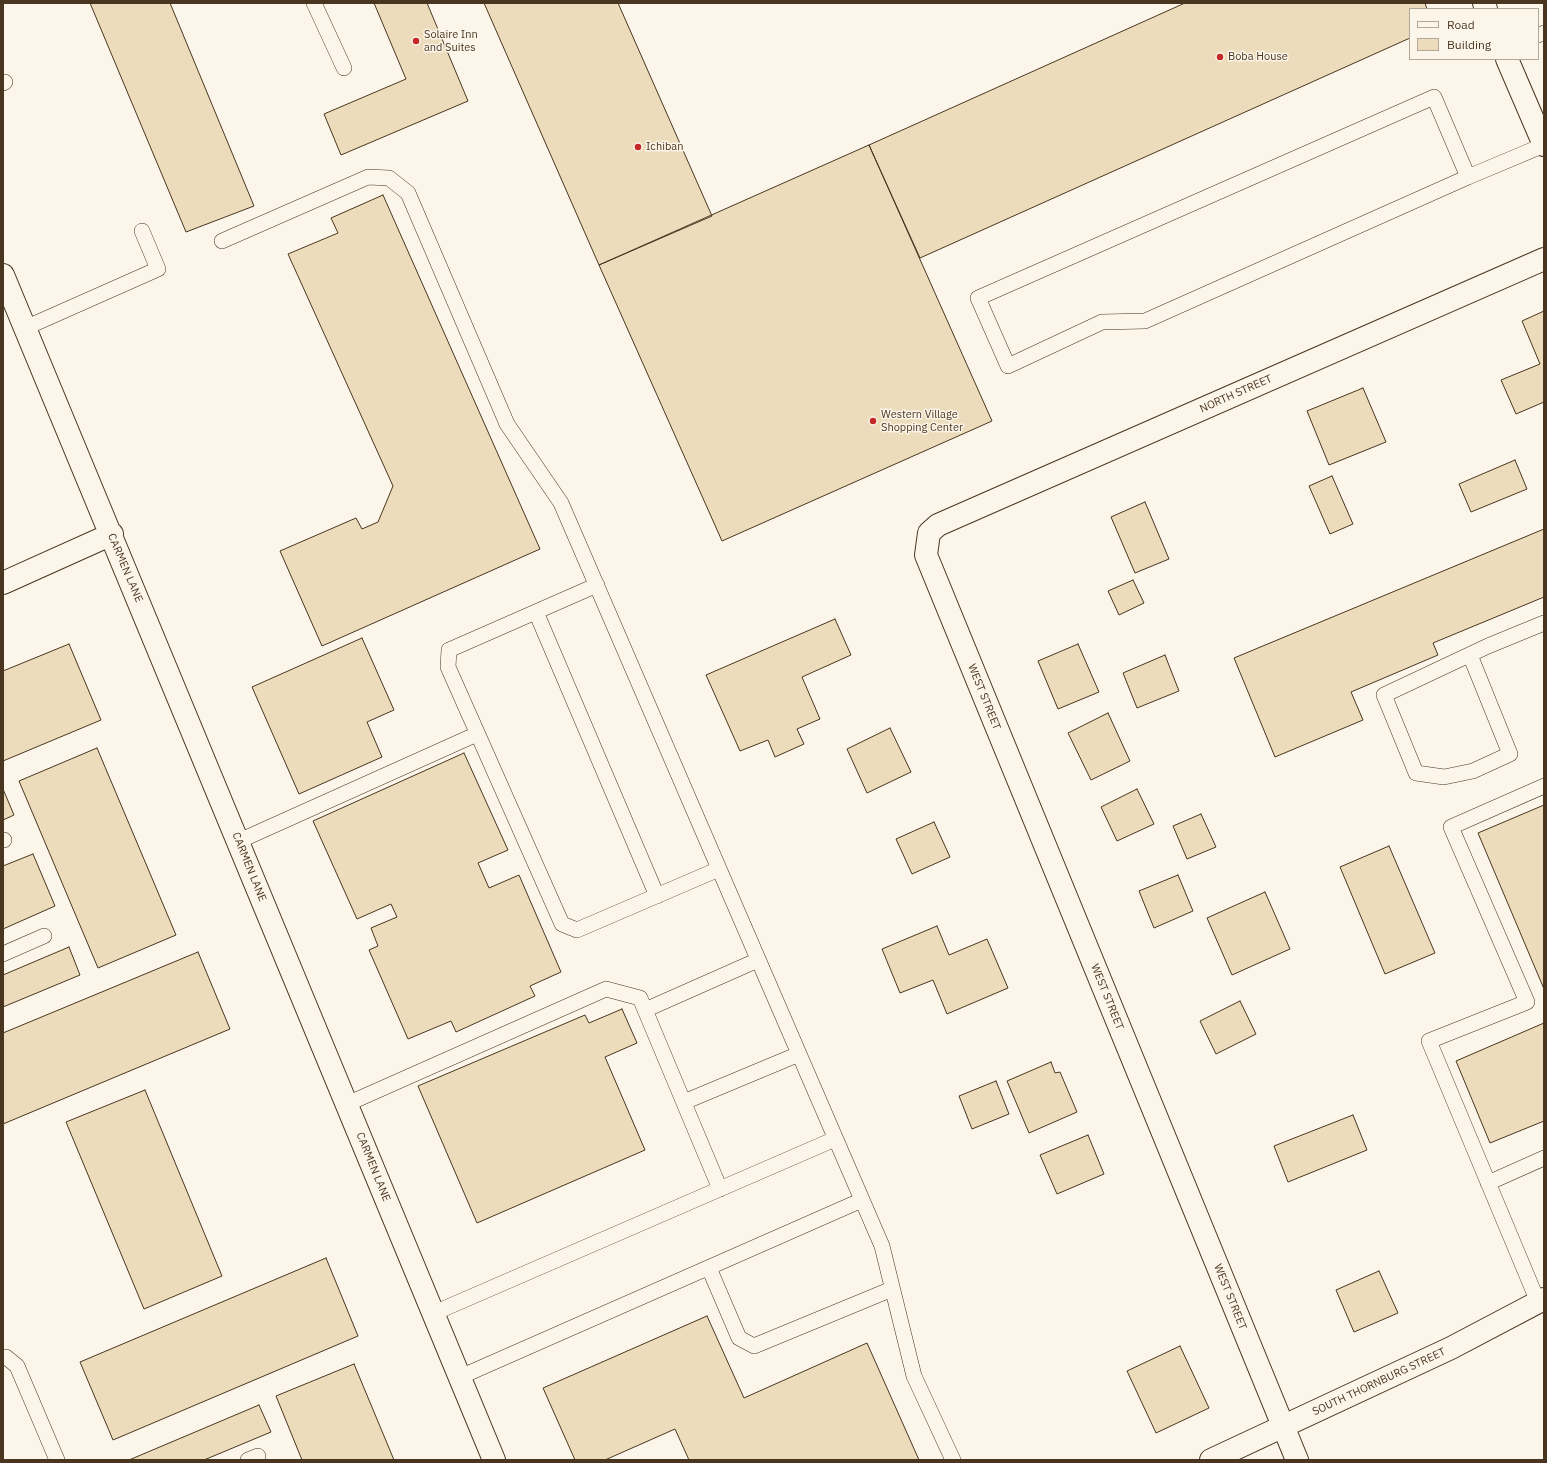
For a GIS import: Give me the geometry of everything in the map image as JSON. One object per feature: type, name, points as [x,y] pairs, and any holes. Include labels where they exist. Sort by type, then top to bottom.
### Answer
[{"type":"street","points":[[1507,60],[1544,145]]},
{"type":"street","name":"NORTH STREET","points":[[929,533],[938,525],[1544,259]]},
{"type":"street","name":"CARMEN LANE","points":[[5,286],[25,328],[112,534],[494,1460]]},
{"type":"street","name":"WEST STREET","points":[[929,533],[926,555],[1283,1427],[1298,1460]]},
{"type":"street","points":[[3,583],[112,534]]},
{"type":"street","name":"SOUTH THORNBURG STREET","points":[[1211,1460],[1451,1348],[1541,1301]]},
{"type":"lane","points":[[314,3],[344,68]]},
{"type":"lane","points":[[1468,177],[1434,97],[978,298],[1008,366],[1102,322],[1145,321],[1468,177],[1544,145]]},
{"type":"lane","points":[[222,241],[368,176],[389,178],[408,193],[507,424],[561,503],[882,1246],[914,1376],[953,1460]]},
{"type":"lane","points":[[25,328],[158,269],[142,231]]},
{"type":"lane","points":[[596,585],[449,650],[448,667],[477,734],[562,924],[578,930],[719,869]]},
{"type":"lane","points":[[536,612],[657,896]]},
{"type":"lane","points":[[1470,655],[1510,754],[1473,772],[1444,777],[1416,773],[1384,695],[1470,655],[1544,623]]},
{"type":"lane","points":[[239,841],[477,734]]},
{"type":"lane","points":[[1541,1301],[1488,1183],[1429,1041],[1527,1002],[1451,827],[1544,786]]},
{"type":"lane","points":[[3,954],[44,936]]},
{"type":"lane","points":[[645,1010],[758,960]]},
{"type":"lane","points":[[347,1104],[606,989],[640,998],[720,1189]]},
{"type":"lane","points":[[684,1102],[799,1054]]},
{"type":"lane","points":[[434,1313],[835,1139]]},
{"type":"lane","points":[[1488,1183],[1544,1158]]},
{"type":"lane","points":[[460,1377],[862,1200]]},
{"type":"lane","points":[[709,1268],[739,1338],[754,1346],[892,1290]]},
{"type":"lane","points":[[3,1357],[6,1356],[17,1366],[57,1460]]},
{"type":"building","points":[[90,3],[170,3],[254,206],[186,232]]},
{"type":"building","name":"Solaire Inn and Suites","points":[[374,3],[427,3],[468,101],[341,155],[324,114],[406,79]]},
{"type":"building","points":[[484,3],[618,3],[712,216],[599,265]]},
{"type":"building","points":[[1185,3],[1425,3],[1427,8],[1409,8],[1409,38],[920,258],[869,145]]},
{"type":"building","points":[[869,145],[992,421],[722,541],[599,265]]},
{"type":"building","points":[[383,195],[540,549],[322,646],[280,551],[356,518],[362,529],[378,522],[393,486],[288,254],[338,233],[331,218]]},
{"type":"building","points":[[1544,311],[1544,402],[1516,414],[1501,380],[1540,364],[1522,321]]},
{"type":"building","points":[[1363,388],[1386,442],[1329,465],[1307,411]]},
{"type":"building","points":[[1515,460],[1527,489],[1471,512],[1459,484]]},
{"type":"building","points":[[1332,476],[1353,524],[1330,534],[1309,486]]},
{"type":"building","points":[[1145,502],[1169,559],[1135,573],[1111,517]]},
{"type":"building","points":[[1544,529],[1544,597],[1433,643],[1438,655],[1351,692],[1363,720],[1275,757],[1234,658]]},
{"type":"building","points":[[1133,580],[1144,603],[1119,615],[1108,591]]},
{"type":"building","points":[[835,619],[851,655],[802,677],[820,719],[797,729],[804,744],[775,757],[768,740],[740,751],[706,675]]},
{"type":"building","points":[[362,638],[394,710],[367,722],[382,757],[299,794],[252,687]]},
{"type":"building","points":[[69,644],[101,720],[3,761],[3,671]]},
{"type":"building","points":[[1078,644],[1099,692],[1058,709],[1038,661]]},
{"type":"building","points":[[1165,655],[1179,691],[1137,708],[1123,673]]},
{"type":"building","points":[[1108,713],[1130,761],[1091,780],[1068,733]]},
{"type":"building","points":[[890,728],[911,772],[867,793],[847,749]]},
{"type":"building","points":[[97,748],[176,935],[98,968],[19,781]]},
{"type":"building","points":[[464,753],[508,850],[478,863],[489,888],[519,875],[561,972],[530,986],[535,996],[456,1032],[451,1021],[408,1039],[369,950],[378,946],[371,928],[397,917],[391,904],[357,919],[313,821]]},
{"type":"building","points":[[3,789],[14,815],[3,820]]},
{"type":"building","points":[[1137,789],[1154,824],[1117,841],[1101,807]]},
{"type":"building","points":[[1544,805],[1544,989],[1478,833]]},
{"type":"building","points":[[1201,814],[1216,847],[1187,859],[1173,826]]},
{"type":"building","points":[[934,822],[950,857],[912,874],[896,839]]},
{"type":"building","points":[[1389,846],[1435,953],[1385,974],[1340,867]]},
{"type":"building","points":[[33,854],[55,906],[3,929],[3,866]]},
{"type":"building","points":[[1178,875],[1193,911],[1154,928],[1139,891]]},
{"type":"building","points":[[1265,892],[1290,949],[1232,975],[1207,918]]},
{"type":"building","points":[[937,926],[949,955],[987,939],[1008,988],[947,1014],[933,980],[900,993],[882,949]]},
{"type":"building","points":[[69,947],[80,975],[3,1007],[3,975]]},
{"type":"building","points":[[198,952],[230,1029],[3,1124],[3,1033]]},
{"type":"building","points":[[1240,1001],[1256,1034],[1216,1054],[1200,1021]]},
{"type":"building","points":[[622,1009],[637,1043],[605,1057],[645,1150],[477,1223],[418,1086],[585,1015],[589,1023]]},
{"type":"building","points":[[1544,1023],[1544,1121],[1490,1143],[1456,1061]]},
{"type":"building","points":[[1051,1062],[1055,1073],[1060,1072],[1077,1112],[1029,1133],[1007,1081]]},
{"type":"building","points":[[996,1081],[1009,1114],[972,1129],[959,1096]]},
{"type":"building","points":[[145,1090],[222,1276],[144,1309],[66,1122]]},
{"type":"building","points":[[1353,1115],[1367,1150],[1288,1182],[1274,1146]]},
{"type":"building","points":[[1088,1135],[1104,1174],[1057,1194],[1040,1155]]},
{"type":"building","points":[[326,1258],[358,1336],[113,1440],[80,1362]]},
{"type":"building","points":[[1379,1271],[1398,1313],[1354,1332],[1336,1290]]},
{"type":"building","points":[[707,1316],[744,1398],[867,1343],[919,1460],[689,1460],[675,1429],[605,1460],[575,1460],[543,1388]]},
{"type":"building","points":[[1180,1346],[1209,1408],[1156,1433],[1127,1371]]},
{"type":"building","points":[[354,1364],[394,1460],[302,1460],[276,1396]]},
{"type":"building","points":[[259,1405],[271,1432],[204,1460],[129,1460]]},
{"type":"place","name":"Solaire Inn and Suites","points":[[416,41]]},
{"type":"place","name":"Boba House","points":[[1220,57]]},
{"type":"place","name":"Ichiban","points":[[638,147]]},
{"type":"place","name":"Western Village Shopping Center","points":[[873,421]]}]
